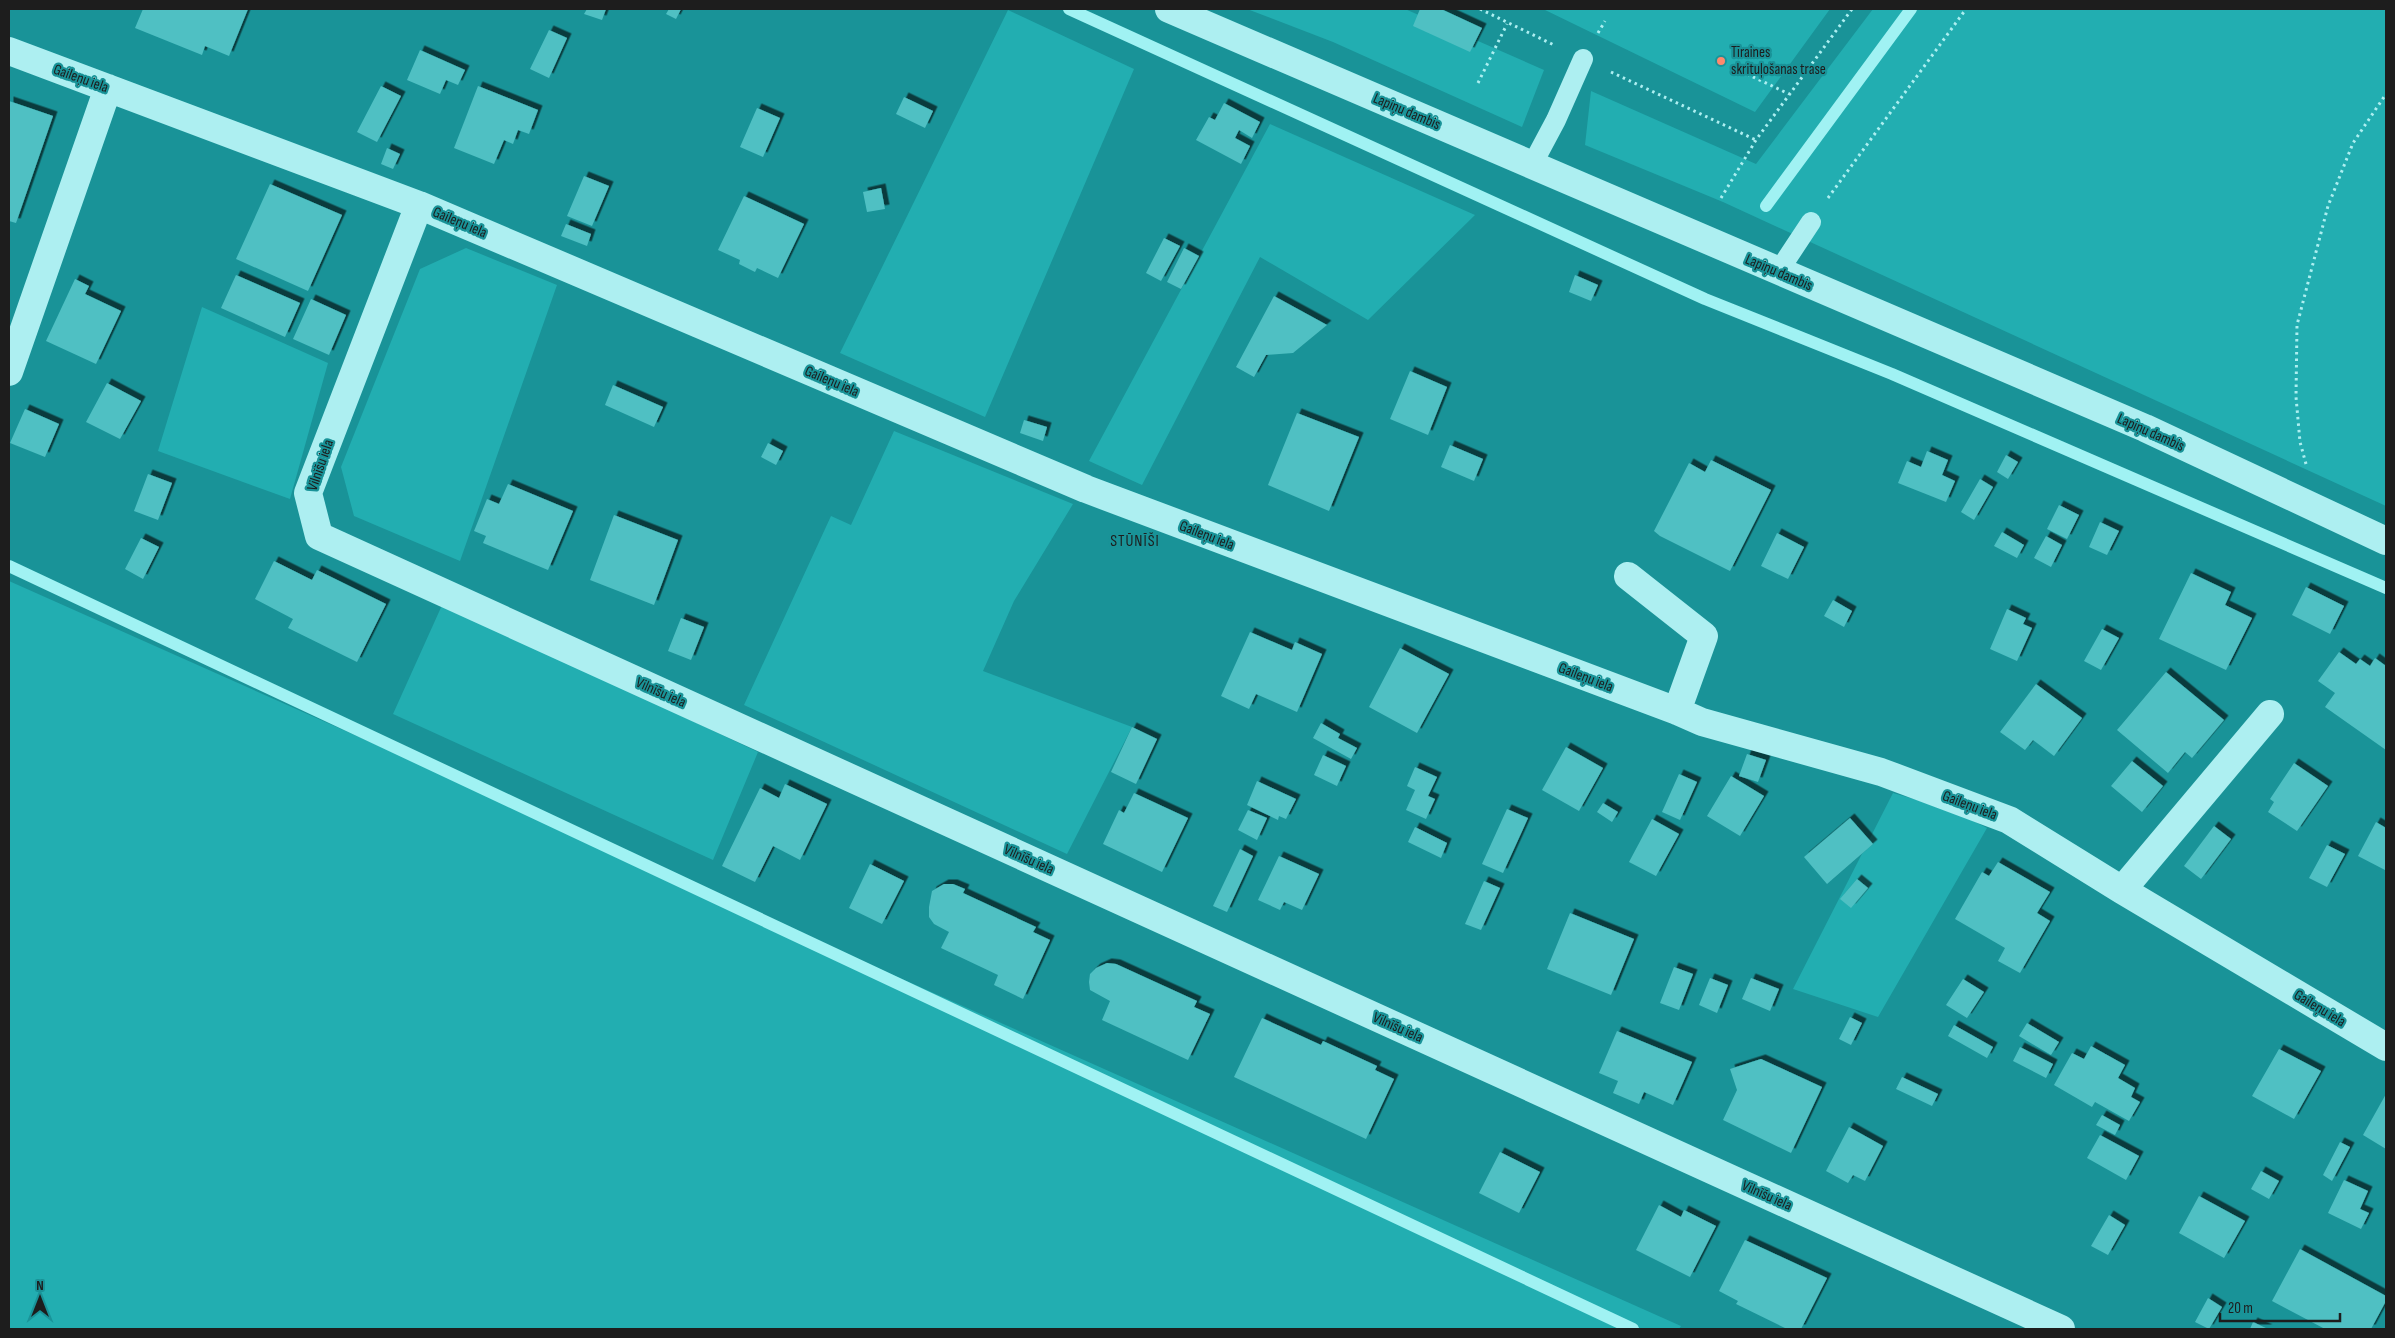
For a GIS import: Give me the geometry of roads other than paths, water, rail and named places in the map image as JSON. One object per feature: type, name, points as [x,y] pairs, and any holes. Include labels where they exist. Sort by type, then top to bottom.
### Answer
[{"type":"street","name":"Lapiņu dambis","points":[[1170,9],[1778,272],[2145,428],[2386,541]]},
{"type":"street","name":"Gaileņu iela","points":[[9,51],[419,205],[1086,489],[1702,722],[1881,772],[2009,820],[2122,890],[2386,1047]]},
{"type":"street","points":[[9,372],[108,88]]},
{"type":"street","name":"Vilnīšu iela","points":[[419,205],[308,493],[319,536],[2061,1329]]},
{"type":"street","points":[[1628,576],[1704,636],[1677,711]]},
{"type":"street","points":[[2122,890],[2270,714]]},
{"type":"lane","points":[[1532,165],[1556,120],[1583,59]]},
{"type":"lane","points":[[1778,272],[1811,222]]},
{"type":"waterway","points":[[1069,9],[1705,299],[1892,374],[2386,588]]},
{"type":"waterway","points":[[1766,206],[1911,9]]},
{"type":"waterway","points":[[9,566],[1633,1329]]},
{"type":"place","name":"Tīraines skrituļošanas trase","points":[[1721,61]]},
{"type":"district","name":"STŪNĪŠI","points":[[1135,540]]}]
